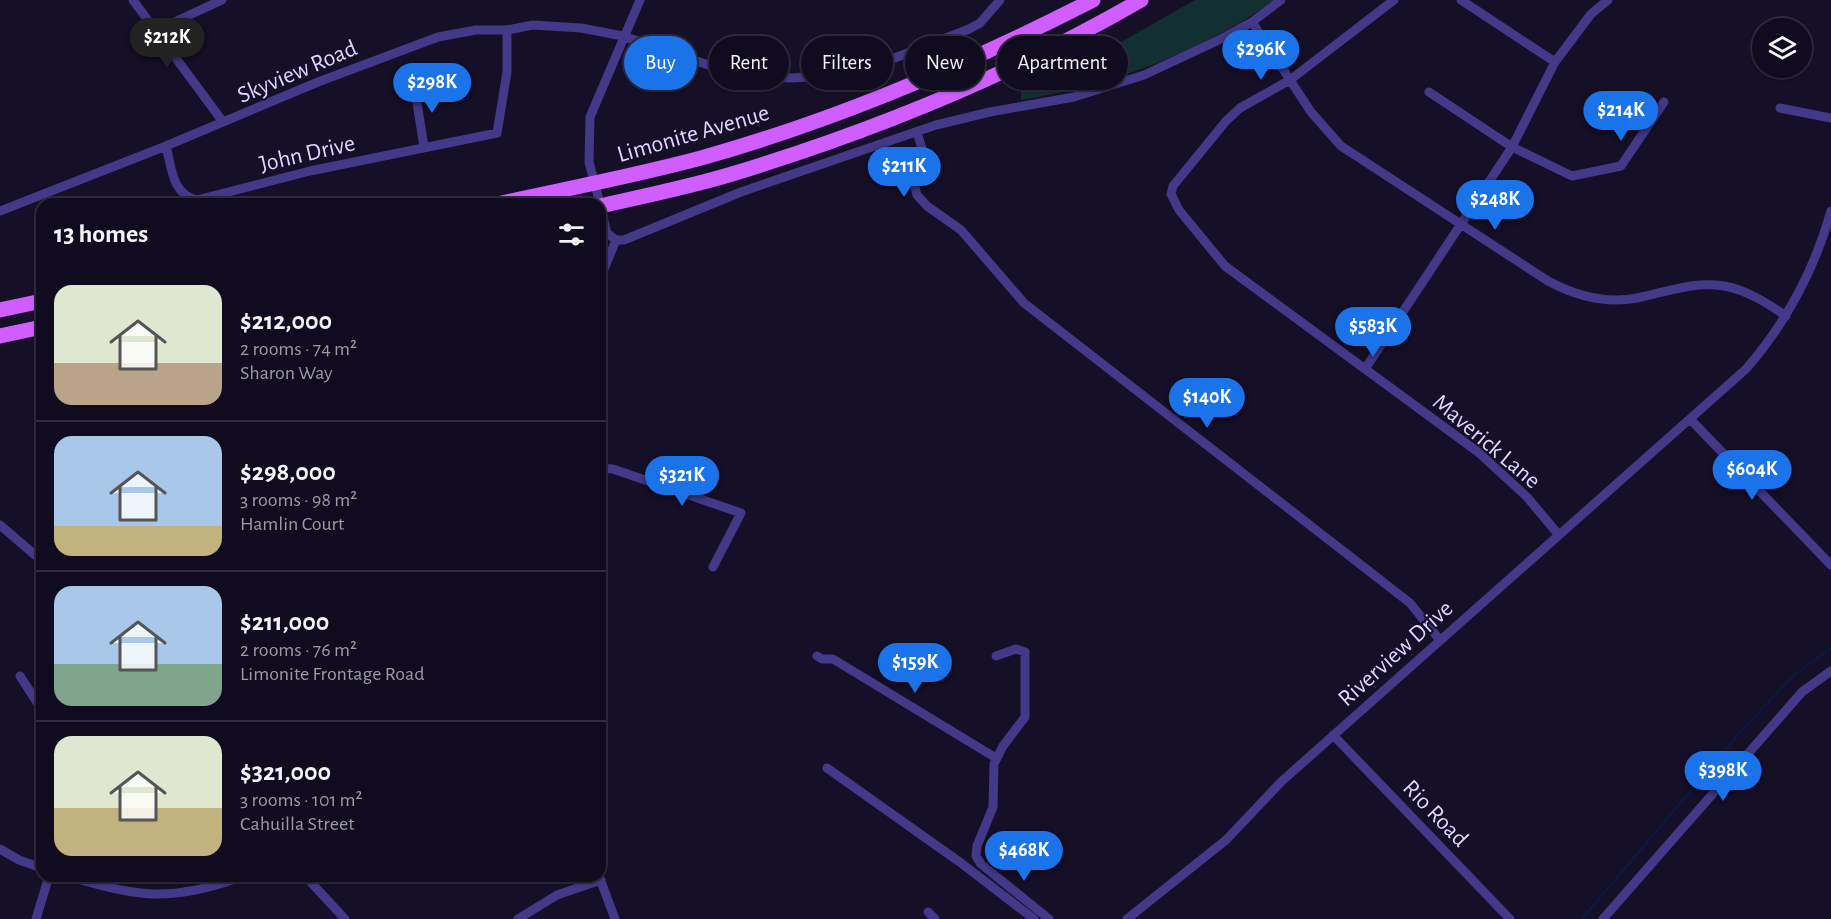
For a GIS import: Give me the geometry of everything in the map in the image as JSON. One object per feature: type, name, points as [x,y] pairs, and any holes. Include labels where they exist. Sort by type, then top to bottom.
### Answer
[{"type":"main road","name":"Limonite Avenue","points":[[525,198],[702,157],[831,116],[963,64],[1093,0]]},
{"type":"main road","name":"Limonite Avenue","points":[[606,204],[731,174],[860,132],[1023,62],[1141,0]]},
{"type":"main road","points":[[0,310],[36,303]]},
{"type":"main road","points":[[0,336],[36,328]]},
{"type":"street","points":[[133,0],[223,122]]},
{"type":"street","points":[[155,31],[222,0]]},
{"type":"street","points":[[598,198],[588,146],[590,117],[640,0]]},
{"type":"street","name":"Skyview Road","points":[[0,211],[166,146],[318,82],[438,37],[476,30],[507,30],[533,25],[557,26],[623,36],[700,64],[758,77],[813,78],[869,68],[969,29],[980,23],[1000,0]]},
{"type":"street","points":[[606,229],[607,233],[616,240],[624,240],[741,192],[917,132],[980,114],[1074,97],[1111,87],[1176,62],[1252,22],[1281,0]]},
{"type":"street","points":[[1290,80],[1394,0]]},
{"type":"street","points":[[1461,0],[1555,62]]},
{"type":"street","points":[[1365,369],[1512,147],[1555,62],[1591,14],[1608,0]]},
{"type":"street","points":[[1252,22],[1311,112],[1341,146],[1548,281],[1579,295],[1618,300],[1680,287],[1711,285],[1741,291],[1786,316]]},
{"type":"street","name":"John Drive","points":[[205,198],[310,171],[497,133],[507,72],[507,30]]},
{"type":"street","name":"Maverick Lane","points":[[1290,80],[1240,108],[1226,121],[1173,186],[1171,194],[1179,210],[1225,266],[1495,466],[1558,534]]},
{"type":"street","points":[[414,84],[424,147]]},
{"type":"street","points":[[1429,92],[1512,147],[1572,176],[1621,166],[1664,102]]},
{"type":"street","points":[[1780,108],[1831,118]]},
{"type":"street","points":[[917,132],[923,152],[914,184],[917,195],[927,206],[961,230],[1024,303],[1402,597],[1439,639]]},
{"type":"street","name":"John Drive","points":[[166,146],[178,189],[186,198]]},
{"type":"street","name":"Riverview Drive","points":[[1128,919],[1226,840],[1282,781],[1332,735],[1746,369],[1786,316],[1809,276],[1831,211]]},
{"type":"street","points":[[606,264],[616,240]]},
{"type":"street","points":[[1691,420],[1831,565]]},
{"type":"street","points":[[606,468],[741,513],[713,567]]},
{"type":"street","points":[[0,525],[36,554]]},
{"type":"street","points":[[996,656],[1016,649],[1022,649],[1026,655],[1023,675],[1025,717],[996,758],[993,807],[977,846],[976,856],[979,861],[1049,919]]},
{"type":"street","points":[[817,656],[822,659],[833,659],[996,758]]},
{"type":"street","points":[[1603,919],[1802,692],[1831,671]]},
{"type":"street","points":[[20,676],[36,701]]},
{"type":"street","name":"Rio Road","points":[[1332,735],[1510,919]]},
{"type":"street","points":[[827,768],[971,870],[1034,919]]},
{"type":"street","points":[[0,849],[19,860],[36,866]]},
{"type":"street","points":[[971,870],[979,861]]},
{"type":"street","points":[[36,919],[47,882]]},
{"type":"street","points":[[90,882],[140,895],[206,889],[226,882]]},
{"type":"street","points":[[311,882],[345,919]]},
{"type":"street","points":[[518,919],[557,895],[590,882]]},
{"type":"street","points":[[601,882],[615,919]]},
{"type":"green space","points":[[1195,0],[1274,0],[1215,36],[1153,65],[1128,74],[1128,38]]},
{"type":"green space","points":[[1021,90],[1072,90],[1055,94],[1021,100]]},
{"type":"waterway","points":[[1582,919],[1744,728],[1794,675],[1831,648]]}]
